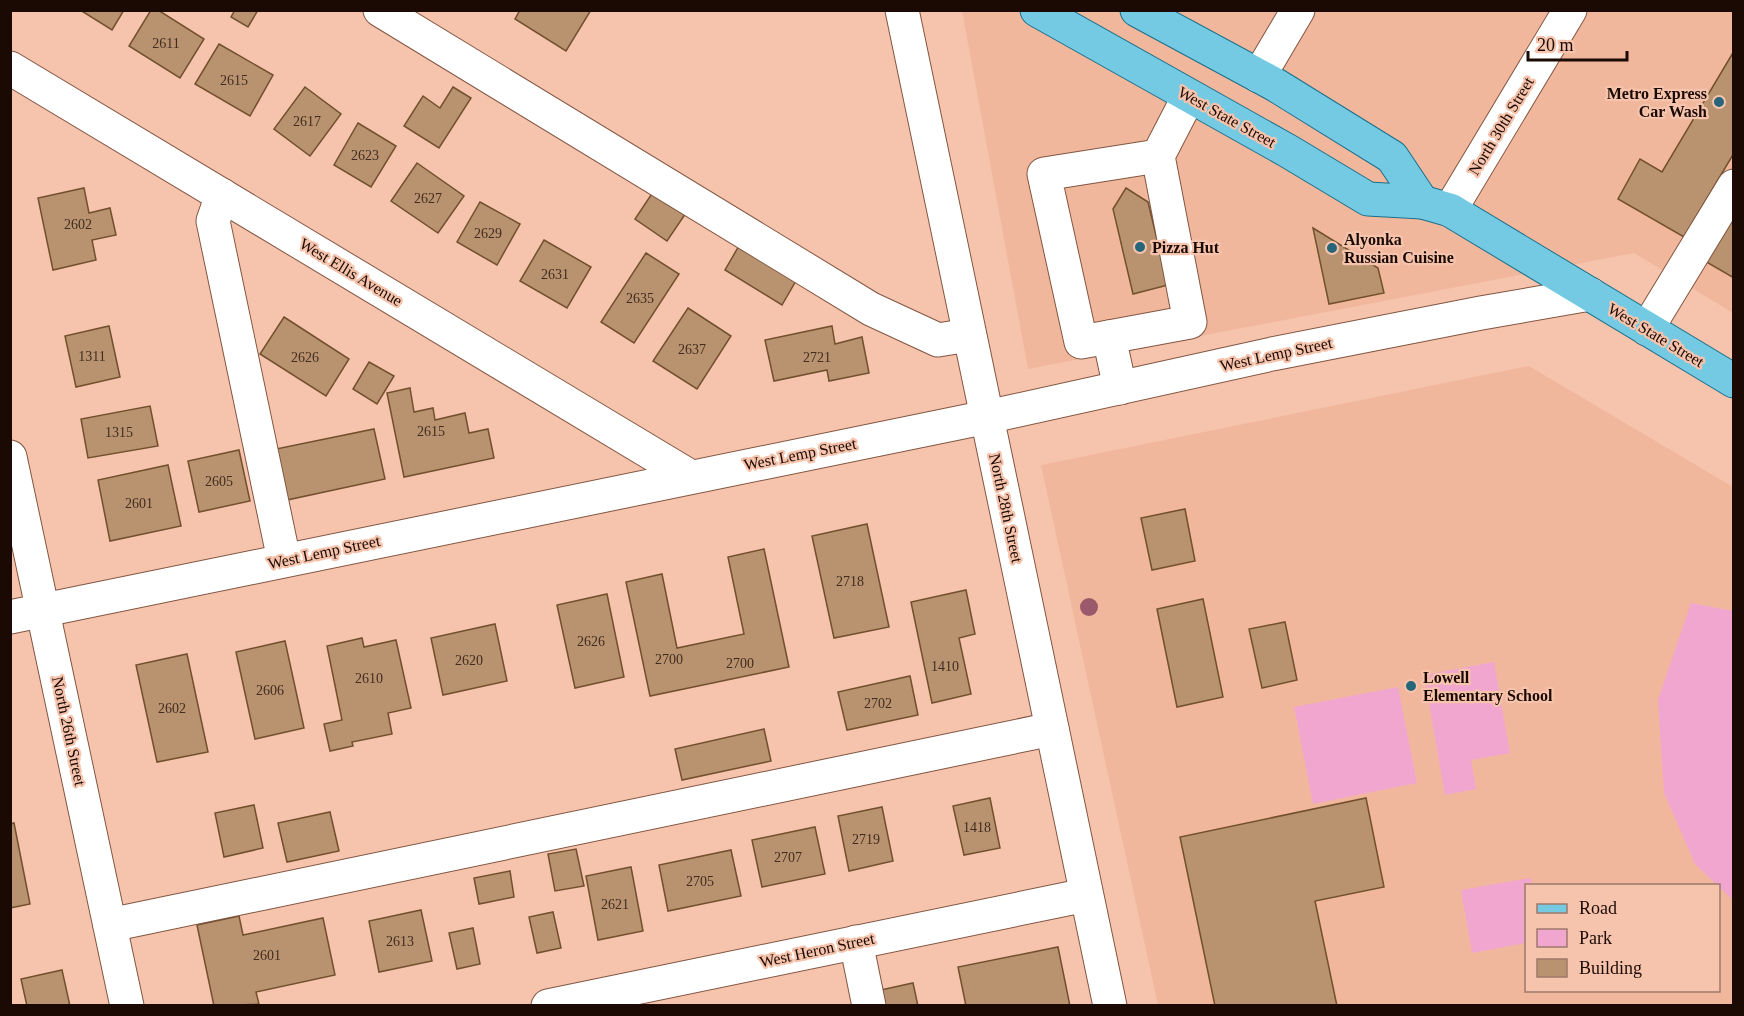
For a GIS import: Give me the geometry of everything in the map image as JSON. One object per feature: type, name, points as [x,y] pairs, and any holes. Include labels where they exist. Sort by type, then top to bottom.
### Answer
[{"type":"main road","name":"West State Street","points":[[1037,10],[1368,199],[1436,206]]},
{"type":"main road","name":"West State Street","points":[[1137,10],[1259,76],[1392,157],[1436,206],[1590,294],[1734,381]]},
{"type":"street","points":[[380,10],[871,309],[938,340],[969,335]]},
{"type":"street","name":"North 28th Street","points":[[902,10],[1110,1005]]},
{"type":"street","points":[[1259,76],[1298,10]]},
{"type":"street","name":"North 30th Street","points":[[1436,206],[1570,10]]},
{"type":"street","name":"West Ellis Avenue","points":[[10,68],[691,477]]},
{"type":"street","points":[[1158,156],[1044,174],[1081,342],[1190,322],[1158,156],[1189,96]]},
{"type":"street","points":[[1647,329],[1734,186]]},
{"type":"street","points":[[222,195],[213,221],[284,560]]},
{"type":"street","name":"West Lemp Street","points":[[10,617],[987,417],[1307,347],[1590,294]]},
{"type":"street","points":[[1109,337],[1120,388]]},
{"type":"street","name":"North 26th Street","points":[[10,457],[127,1005]]},
{"type":"street","points":[[110,925],[1052,729]]},
{"type":"street","name":"West Heron Street","points":[[548,1005],[615,999],[856,942],[1086,895]]},
{"type":"street","points":[[856,942],[869,1005]]},
{"type":"shaded area","points":[[962,11],[1733,11],[1733,313],[1634,253],[1028,369]]},
{"type":"shaded area","name":"Lowell Elementary School","points":[[1529,366],[1733,487],[1733,1005],[1158,1005],[1041,465]]},
{"type":"green space","points":[[1691,603],[1733,611],[1733,900],[1720,888],[1720,884],[1716,884],[1695,864],[1664,793],[1658,700]]},
{"type":"green space","points":[[1494,662],[1510,753],[1471,760],[1476,789],[1445,795],[1424,675]]},
{"type":"green space","points":[[1398,687],[1417,783],[1313,804],[1294,707]]},
{"type":"green space","points":[[1531,878],[1532,884],[1525,884],[1525,943],[1472,953],[1461,890]]},
{"type":"building","points":[[80,10],[124,10],[112,30]]},
{"type":"building","points":[[151,10],[158,10],[204,39],[180,78],[129,46]]},
{"type":"building","points":[[235,10],[258,10],[248,27],[231,17]]},
{"type":"building","points":[[520,10],[591,10],[566,51],[515,19]]},
{"type":"building","points":[[219,44],[273,75],[250,116],[195,84]]},
{"type":"building","name":"Metro Express Car Wash","points":[[1734,51],[1734,153],[1684,237],[1618,199],[1640,159],[1662,172]]},
{"type":"building","points":[[305,87],[341,114],[310,156],[274,129]]},
{"type":"building","points":[[453,87],[471,98],[439,148],[404,126],[423,96],[440,108]]},
{"type":"building","points":[[358,123],[396,146],[371,187],[334,165]]},
{"type":"building","points":[[417,163],[464,196],[438,233],[391,201]]},
{"type":"building","points":[[84,188],[89,213],[110,208],[116,235],[92,240],[96,260],[53,270],[38,198]]},
{"type":"building","name":"Pizza Hut","points":[[1126,188],[1148,202],[1168,285],[1133,294],[1113,209]]},
{"type":"building","points":[[655,189],[688,210],[667,241],[635,219]]},
{"type":"building","points":[[480,202],[520,224],[497,265],[457,242]]},
{"type":"building","points":[[1734,209],[1734,278],[1703,260]]},
{"type":"building","name":"Alyonka Russian Cuisine","points":[[1313,228],[1378,268],[1384,293],[1329,304]]},
{"type":"building","points":[[544,240],[591,267],[567,308],[520,281]]},
{"type":"building","points":[[740,244],[797,279],[782,305],[725,270]]},
{"type":"building","points":[[646,253],[679,274],[634,343],[601,322]]},
{"type":"building","points":[[688,308],[731,336],[697,389],[653,361]]},
{"type":"building","points":[[284,317],[349,359],[326,396],[260,354]]},
{"type":"building","points":[[109,326],[120,377],[76,387],[65,336]]},
{"type":"building","points":[[832,326],[835,344],[862,337],[869,373],[829,381],[827,370],[774,381],[765,340]]},
{"type":"building","points":[[369,362],[394,376],[377,404],[353,389]]},
{"type":"building","points":[[410,388],[414,412],[433,408],[435,420],[465,413],[469,433],[488,429],[494,458],[404,477],[387,393]]},
{"type":"building","points":[[150,406],[158,446],[88,458],[81,419]]},
{"type":"building","points":[[374,429],[385,479],[287,500],[276,449]]},
{"type":"building","points":[[239,450],[250,501],[199,512],[188,461]]},
{"type":"building","points":[[168,465],[181,526],[110,541],[98,480]]},
{"type":"building","points":[[1185,509],[1195,561],[1152,570],[1141,518]]},
{"type":"building","points":[[867,524],[889,627],[834,638],[812,536]]},
{"type":"building","points":[[764,549],[789,667],[650,696],[626,582],[662,574],[677,648],[744,634],[728,557]]},
{"type":"building","points":[[966,590],[975,634],[959,638],[971,694],[932,703],[911,602]]},
{"type":"building","points":[[607,594],[624,677],[575,688],[557,605]]},
{"type":"building","points":[[1203,599],[1223,697],[1177,707],[1157,609]]},
{"type":"building","points":[[1285,622],[1297,680],[1262,688],[1249,629]]},
{"type":"building","points":[[495,624],[507,681],[443,695],[431,638]]},
{"type":"building","points":[[362,638],[364,647],[396,640],[411,708],[388,713],[392,734],[352,742],[353,746],[330,751],[324,724],[342,720],[327,646]]},
{"type":"building","points":[[285,641],[304,728],[255,739],[236,652]]},
{"type":"building","points":[[187,654],[208,752],[157,762],[136,665]]},
{"type":"building","points":[[910,676],[918,715],[847,730],[838,692]]},
{"type":"building","points":[[764,729],[771,761],[682,780],[675,749]]},
{"type":"building","points":[[990,798],[1000,848],[964,855],[953,806]]},
{"type":"building","points":[[1366,798],[1384,887],[1315,901],[1337,1006],[1215,1006],[1180,837]]},
{"type":"building","points":[[254,805],[263,848],[224,857],[215,813]]},
{"type":"building","points":[[882,807],[893,861],[849,871],[838,816]]},
{"type":"building","points":[[330,812],[339,851],[287,862],[278,823]]},
{"type":"building","points":[[14,823],[30,904],[10,908],[10,824]]},
{"type":"building","points":[[815,827],[825,874],[762,887],[752,840]]},
{"type":"building","points":[[576,849],[584,886],[555,891],[548,854]]},
{"type":"building","points":[[731,850],[741,896],[668,911],[659,865]]},
{"type":"building","points":[[631,867],[643,931],[598,940],[586,876]]},
{"type":"building","points":[[510,871],[514,897],[479,904],[474,878]]},
{"type":"building","points":[[421,910],[432,961],[379,972],[369,921]]},
{"type":"building","points":[[553,912],[561,948],[537,953],[529,917]]},
{"type":"building","points":[[239,916],[243,935],[323,918],[335,975],[256,992],[259,1004],[214,1006],[197,925]]},
{"type":"building","points":[[473,928],[480,964],[457,969],[449,933]]},
{"type":"building","points":[[1058,947],[1070,1006],[966,1006],[958,967]]},
{"type":"building","points":[[62,970],[70,1006],[27,1006],[21,979]]},
{"type":"building","points":[[913,983],[918,1006],[879,1006],[876,991]]},
{"type":"place","name":"Metro Express Car Wash","points":[[1719,102]]},
{"type":"place","name":"Pizza Hut","points":[[1140,247]]},
{"type":"place","name":"Alyonka Russian Cuisine","points":[[1332,248]]},
{"type":"place","name":"Lowell Elementary School","points":[[1411,686]]}]
